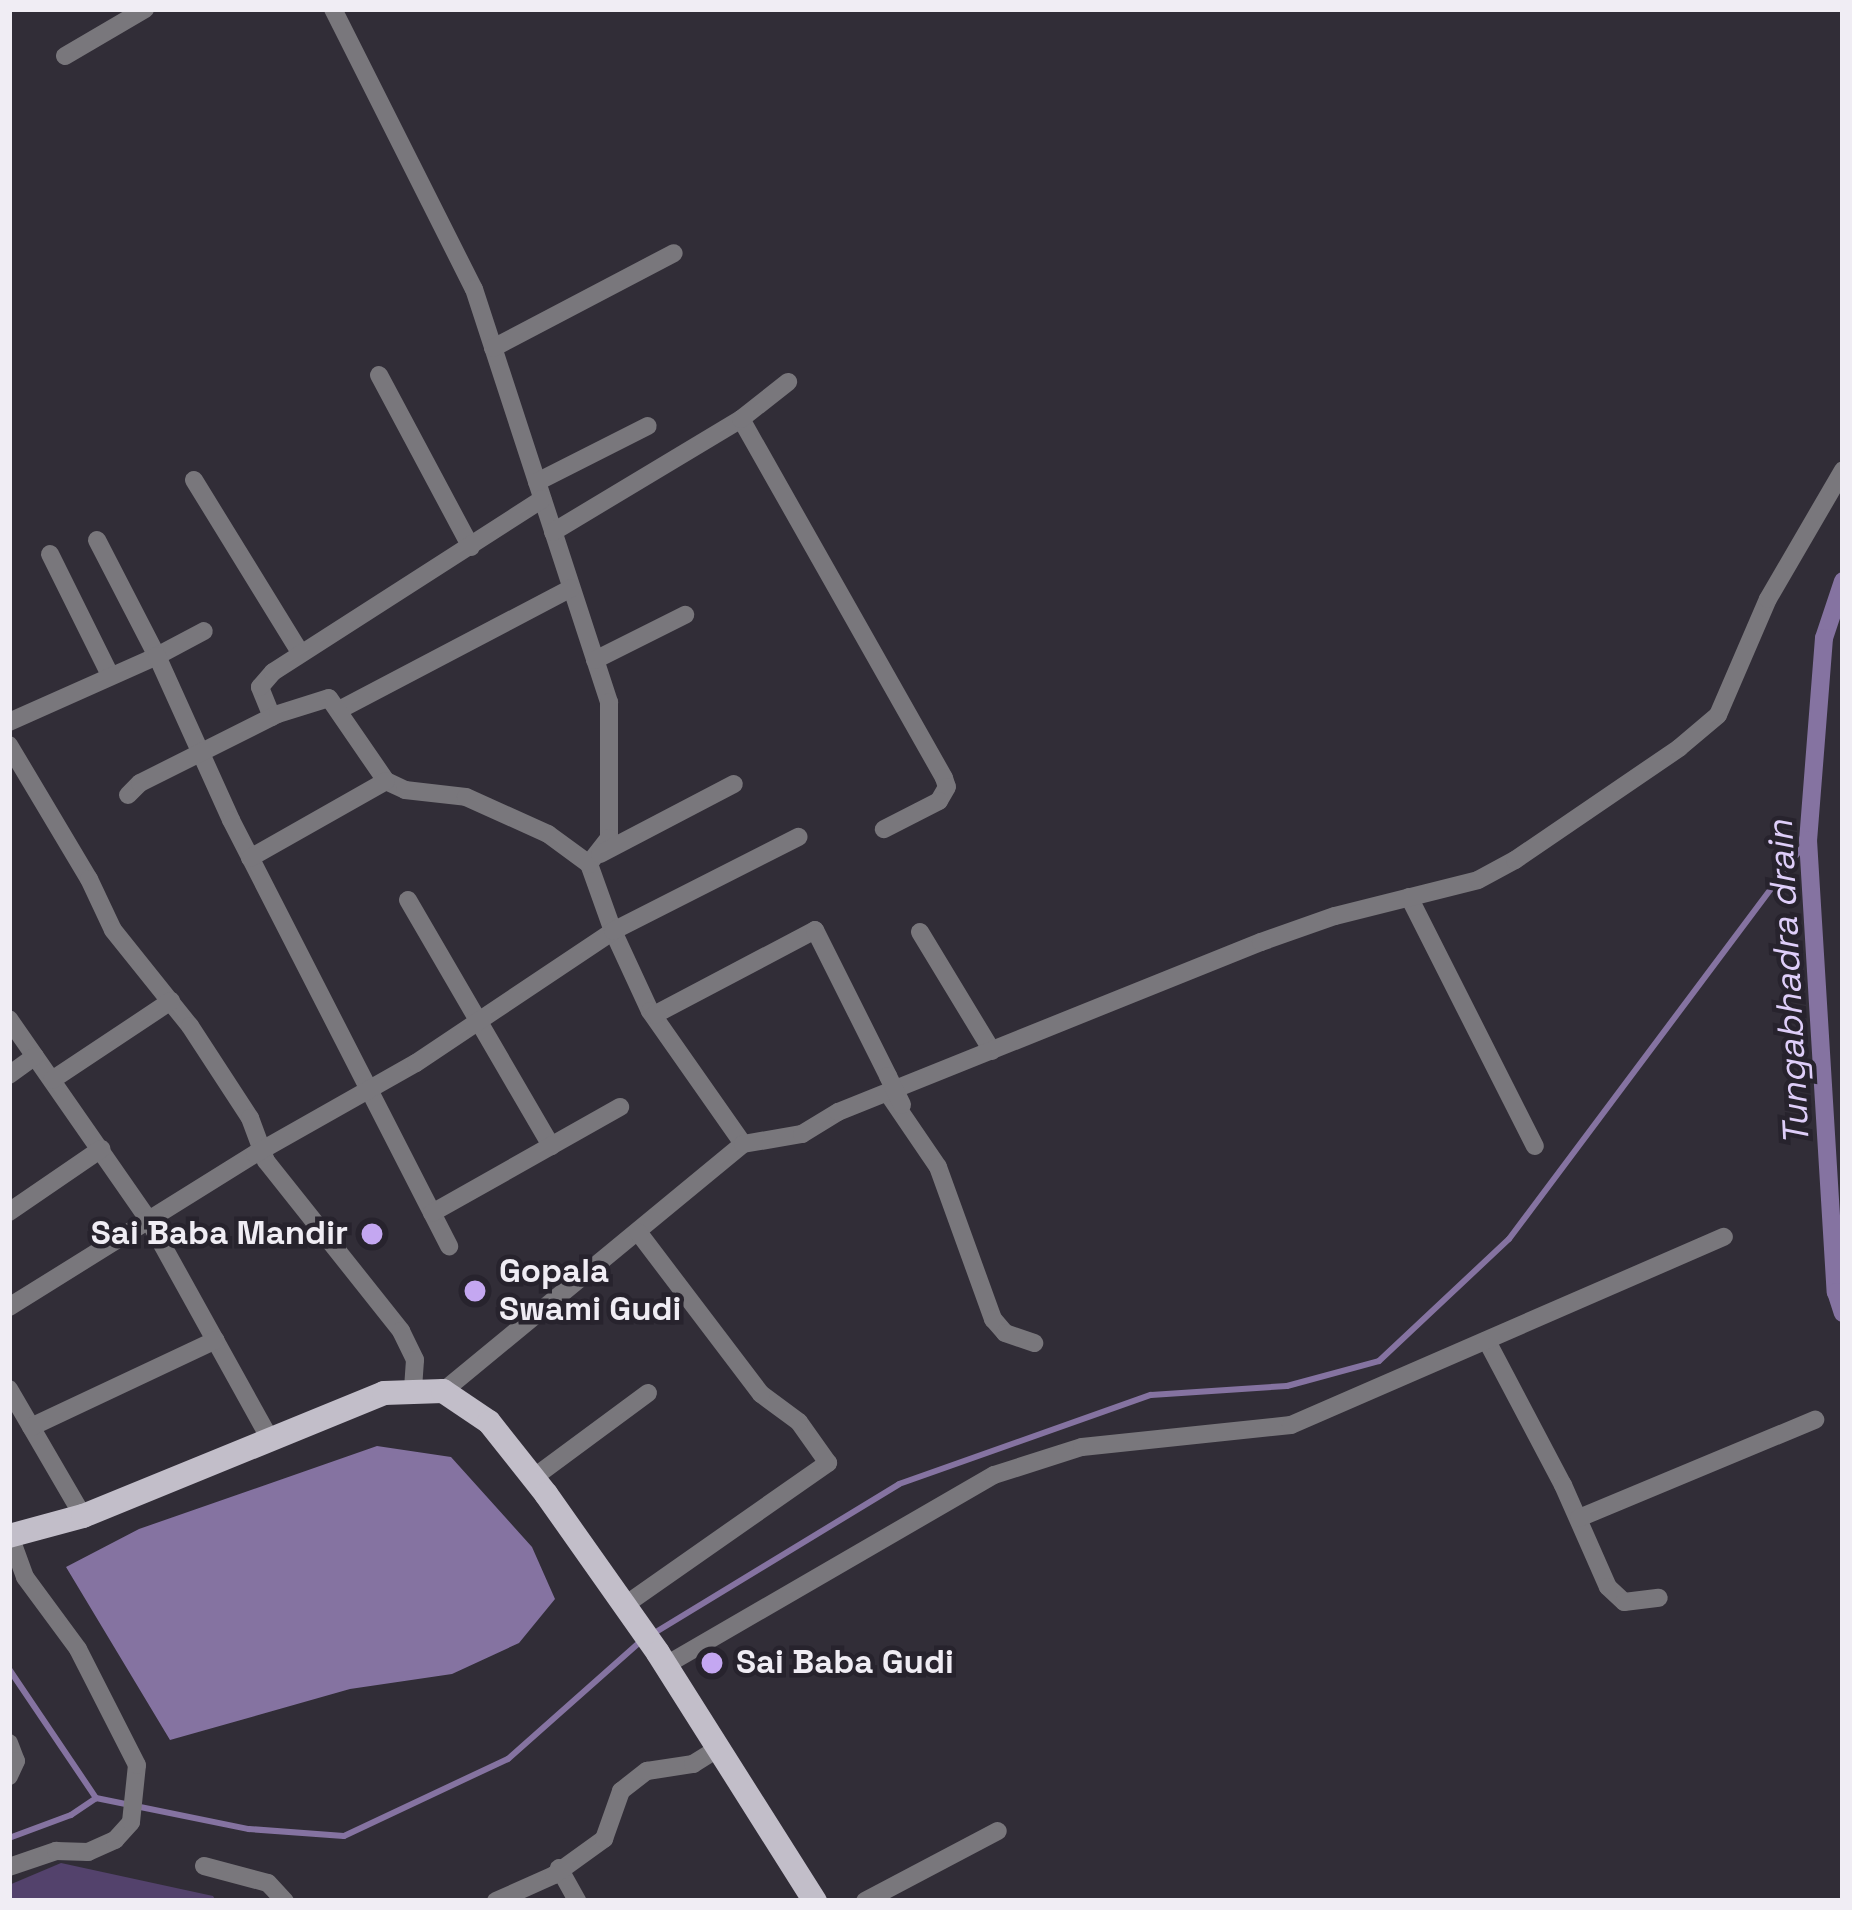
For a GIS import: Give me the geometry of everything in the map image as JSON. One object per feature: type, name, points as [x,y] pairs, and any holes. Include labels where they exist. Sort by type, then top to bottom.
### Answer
[{"type":"main road","points":[[9,1536],[83,1516],[383,1393],[443,1391],[489,1422],[533,1478],[662,1659],[815,1901]]},
{"type":"street","points":[[65,56],[145,9]]},
{"type":"street","points":[[333,9],[473,289],[609,703],[610,838],[592,860]]},
{"type":"street","points":[[493,348],[674,253]]},
{"type":"street","points":[[379,374],[471,548]]},
{"type":"street","points":[[553,532],[741,419],[788,382]]},
{"type":"street","points":[[741,419],[944,778],[947,787],[939,801],[884,829]]},
{"type":"street","points":[[272,717],[260,688],[300,652],[471,548],[539,490],[648,427]]},
{"type":"street","points":[[443,1391],[743,1144],[802,1134],[816,1122],[1262,942],[1478,880],[1515,860],[1709,725],[1768,599],[1843,470]]},
{"type":"street","points":[[194,481],[300,652]]},
{"type":"street","points":[[97,540],[157,656],[250,858],[449,1246]]},
{"type":"street","points":[[50,554],[110,675]]},
{"type":"street","points":[[341,709],[572,588]]},
{"type":"street","points":[[595,660],[685,615]]},
{"type":"street","points":[[9,722],[204,631]]},
{"type":"street","points":[[128,795],[140,783],[272,717],[329,698],[341,709],[386,781],[405,790],[466,797],[592,860],[613,931],[654,1016],[743,1144]]},
{"type":"street","points":[[9,745],[89,879],[112,930],[171,1000],[265,1148],[266,1161],[401,1331],[415,1360],[413,1390]]},
{"type":"street","points":[[250,858],[386,781]]},
{"type":"street","points":[[592,860],[734,784]]},
{"type":"street","points":[[9,1307],[477,1023],[613,931],[798,837]]},
{"type":"street","points":[[1409,897],[1535,1146]]},
{"type":"street","points":[[407,900],[551,1146]]},
{"type":"street","points":[[654,1016],[814,930],[893,1092],[938,1167],[993,1319],[1005,1333],[1034,1343]]},
{"type":"street","points":[[920,932],[992,1051]]},
{"type":"street","points":[[52,1080],[171,1000]]},
{"type":"street","points":[[9,1019],[148,1219],[270,1439]]},
{"type":"street","points":[[9,1076],[35,1056]]},
{"type":"street","points":[[432,1213],[620,1107]]},
{"type":"street","points":[[9,1212],[101,1149]]},
{"type":"street","points":[[631,1614],[828,1463],[799,1422],[761,1394],[638,1232]]},
{"type":"street","points":[[662,1659],[994,1475],[1082,1447],[1291,1425],[1724,1238]]},
{"type":"street","points":[[31,1427],[216,1340]]},
{"type":"street","points":[[1488,1342],[1615,1596],[1636,1603],[1659,1598]]},
{"type":"street","points":[[9,1389],[83,1516]]},
{"type":"street","points":[[533,1478],[648,1394]]},
{"type":"street","points":[[1579,1518],[1814,1420]]},
{"type":"street","points":[[9,1536],[26,1577],[78,1649],[135,1751],[131,1822],[105,1847],[56,1851],[9,1867]]},
{"type":"street","points":[[9,1743],[16,1761],[9,1776]]},
{"type":"street","points":[[496,1901],[525,1895],[604,1839],[621,1792],[647,1771],[693,1764],[720,1747]]},
{"type":"street","points":[[865,1901],[998,1831]]},
{"type":"street","points":[[204,1866],[268,1883],[285,1901]]},
{"type":"street","points":[[559,1868],[577,1901]]},
{"type":"shaded area","points":[[377,1446],[451,1457],[532,1547],[555,1599],[519,1643],[452,1674],[350,1689],[170,1740],[66,1567],[139,1529]]},
{"type":"shaded area","points":[[61,1863],[213,1896],[216,1901],[9,1901],[9,1885]]},
{"type":"waterway","name":"Tungabhadra drain","points":[[1843,581],[1824,638],[1808,840],[1836,1292],[1843,1313]]},
{"type":"waterway","points":[[651,1635],[899,1484],[1151,1395],[1287,1386],[1379,1361],[1509,1239],[1808,840]]},
{"type":"waterway","points":[[9,1838],[71,1815],[96,1798],[249,1829],[344,1836],[508,1759],[640,1642]]},
{"type":"waterway","points":[[9,1669],[96,1798]]},
{"type":"place","name":"Sai Baba Mandir","points":[[372,1234]]},
{"type":"place","name":"Gopala Swami Gudi","points":[[475,1291]]},
{"type":"place","name":"Sai Baba Gudi","points":[[712,1663]]}]
